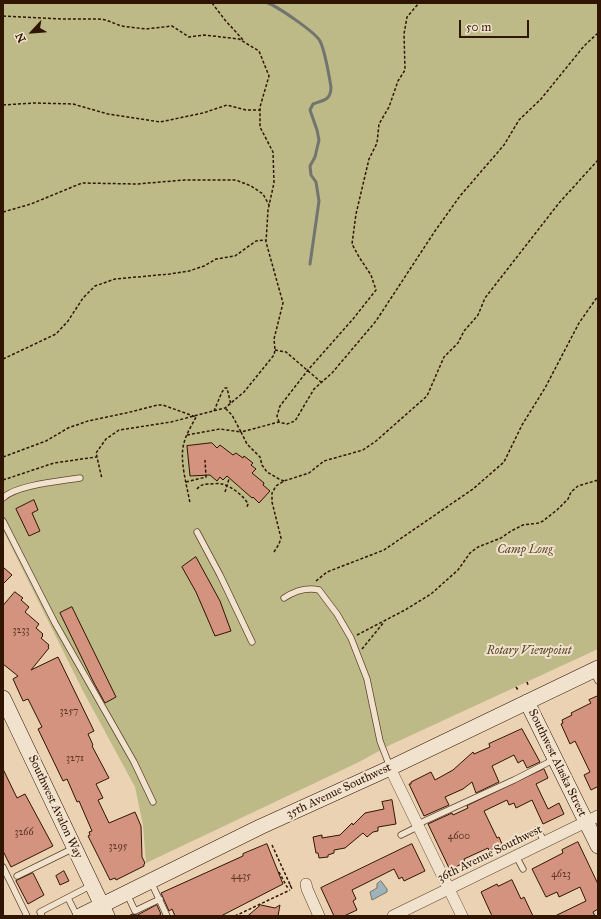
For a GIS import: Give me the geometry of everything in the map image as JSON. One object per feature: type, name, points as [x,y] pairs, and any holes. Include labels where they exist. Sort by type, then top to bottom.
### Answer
[{"type":"main road","name":"35th Avenue Southwest","points":[[79,916],[104,911],[127,893],[260,827],[390,768],[528,702],[596,673]]},
{"type":"main road","name":"Southwest Avalon Way","points":[[3,698],[104,911]]},
{"type":"main road","name":"Southwest Alaska Street","points":[[528,702],[555,759],[564,786],[592,819],[598,846]]},
{"type":"street","points":[[390,768],[462,916]]},
{"type":"street","name":"36th Avenue Southwest","points":[[393,916],[592,819]]},
{"type":"street","points":[[306,884],[319,916]]},
{"type":"lane","points":[[3,498],[7,494],[37,485],[80,478]]},
{"type":"lane","points":[[3,521],[56,623],[134,762],[154,802]]},
{"type":"lane","points":[[197,532],[220,575],[252,642]]},
{"type":"lane","points":[[284,598],[301,589],[319,590],[333,609],[351,638],[367,679],[380,741],[390,768]]},
{"type":"lane","points":[[401,835],[418,825],[555,759]]},
{"type":"lane","points":[[538,829],[544,842]]},
{"type":"lane","points":[[17,876],[74,848]]},
{"type":"lane","points":[[516,856],[523,869]]},
{"type":"lane","points":[[3,867],[27,916]]},
{"type":"lane","points":[[151,881],[167,916]]},
{"type":"lane","points":[[42,916],[40,912],[92,885]]},
{"type":"lane","points":[[127,893],[136,911],[160,899]]},
{"type":"lane","points":[[68,898],[79,916]]},
{"type":"path","points":[[212,3],[245,42]]},
{"type":"path","points":[[279,422],[277,416],[280,406],[308,370],[353,319],[376,290],[372,275],[352,244],[356,214],[369,159],[377,142],[380,124],[389,107],[398,81],[405,70],[404,34],[407,17],[419,3]]},
{"type":"path","points":[[3,16],[98,19],[106,20],[121,26],[146,29],[172,26],[189,37],[204,35],[239,39],[259,50],[268,76],[260,110],[260,127],[273,152],[274,183],[269,205],[266,240],[283,303],[274,340],[274,355],[250,386],[231,405],[196,417],[119,430],[106,439],[96,453],[102,479]]},
{"type":"path","points":[[187,435],[220,429],[241,432],[279,422],[287,424],[295,421],[314,389],[332,374],[376,321],[435,231],[460,196],[504,145],[519,120],[541,99],[584,46],[598,33]]},
{"type":"path","points":[[3,105],[34,103],[73,104],[108,114],[160,122],[203,113],[227,106],[246,110],[260,110]]},
{"type":"path","points":[[274,552],[281,538],[272,502],[272,493],[278,484],[284,480],[309,474],[324,461],[363,450],[376,441],[427,396],[444,357],[458,343],[464,331],[478,315],[485,298],[559,203],[598,160]]},
{"type":"path","points":[[3,212],[31,204],[82,184],[137,184],[185,180],[236,180],[252,186],[263,194],[269,205]]},
{"type":"path","points":[[3,359],[56,334],[68,321],[83,298],[95,286],[115,279],[164,275],[189,271],[204,266],[216,259],[235,256],[256,241],[266,240]]},
{"type":"path","points":[[312,584],[327,572],[384,550],[473,489],[504,462],[522,424],[545,388],[579,323],[598,296]]},
{"type":"path","points":[[275,350],[286,352],[321,382]]},
{"type":"path","points":[[214,411],[225,388],[228,391],[231,405]]},
{"type":"path","points":[[3,457],[46,441],[68,428],[88,421],[158,404],[174,408],[196,417]]},
{"type":"path","points":[[225,408],[232,415],[247,444],[260,457],[262,465],[267,472],[279,479],[284,480]]},
{"type":"path","points":[[190,503],[183,453],[184,442],[196,417]]},
{"type":"path","points":[[3,480],[54,463],[96,457]]},
{"type":"path","points":[[186,482],[206,478],[205,460]]},
{"type":"path","points":[[225,492],[229,479]]},
{"type":"path","points":[[358,634],[422,601],[440,588],[458,570],[470,553],[478,547],[501,538],[523,525],[543,521],[568,499],[571,492],[578,486],[598,480]]},
{"type":"path","points":[[198,489],[205,484],[222,484],[245,499],[248,504],[247,507]]},
{"type":"path","points":[[362,648],[385,621]]},
{"type":"path","points":[[235,916],[291,889],[291,885],[272,846]]},
{"type":"path","points":[[279,872],[287,887],[291,885]]},
{"type":"green space","points":[[3,3],[598,3],[598,649],[390,745],[357,763],[146,863],[143,825],[135,787],[83,691],[3,530]]},
{"type":"water","points":[[381,881],[387,889],[387,892],[372,900],[370,892],[377,888],[377,884]]},
{"type":"building","points":[[212,443],[217,448],[220,445],[233,455],[236,453],[243,458],[244,456],[253,463],[251,465],[256,469],[252,473],[264,483],[263,485],[270,491],[259,503],[227,476],[223,480],[220,477],[217,481],[210,475],[190,476],[187,446]]},
{"type":"building","points":[[34,500],[38,510],[32,513],[40,531],[29,536],[16,509]]},
{"type":"building","points":[[196,557],[220,601],[231,631],[215,636],[196,592],[182,567]]},
{"type":"building","points":[[3,567],[12,575],[3,584]]},
{"type":"building","points":[[15,592],[23,598],[21,600],[29,607],[25,612],[39,624],[36,628],[43,634],[41,638],[49,645],[49,648],[31,670],[58,657],[94,731],[88,734],[93,745],[92,746],[109,778],[96,784],[103,798],[98,800],[109,823],[135,812],[141,826],[142,857],[145,863],[144,866],[116,880],[115,878],[110,880],[88,836],[90,835],[89,832],[92,831],[79,801],[77,802],[67,779],[63,781],[38,729],[42,727],[28,699],[23,701],[13,679],[18,676],[3,664],[3,606]]},
{"type":"building","points":[[72,607],[116,697],[105,703],[60,613]]},
{"type":"building","points":[[598,696],[598,788],[597,787],[591,790],[584,775],[590,772],[575,741],[570,744],[561,724],[563,723],[562,720],[572,715],[571,713],[591,703],[589,700]]},
{"type":"building","points":[[522,729],[540,762],[527,768],[523,760],[518,763],[514,755],[492,766],[499,782],[476,793],[472,782],[463,789],[445,797],[449,805],[424,816],[409,784],[411,784],[411,782],[431,772],[435,780],[453,770],[473,752],[474,754],[490,747],[489,744]]},
{"type":"building","points":[[3,769],[17,798],[25,794],[53,846],[11,867],[3,851]]},
{"type":"building","points":[[544,769],[548,778],[536,784],[548,809],[559,803],[564,814],[543,824],[532,800],[516,808],[514,803],[509,805],[507,800],[484,811],[497,838],[499,837],[502,844],[489,851],[488,848],[464,859],[465,862],[450,870],[428,824],[452,813],[453,815],[468,808],[467,806]]},
{"type":"building","points":[[392,800],[396,824],[378,827],[378,831],[373,832],[367,837],[363,833],[345,848],[334,850],[334,853],[328,855],[328,857],[319,858],[318,853],[316,853],[313,837],[322,835],[322,838],[340,835],[365,813],[384,809],[382,802]]},
{"type":"building","points":[[578,842],[598,884],[598,909],[593,912],[595,916],[555,916],[586,901],[580,887],[559,897],[557,892],[546,897],[532,869],[563,853],[562,850]]},
{"type":"building","points":[[267,844],[283,884],[221,916],[175,916],[172,909],[169,911],[161,893]]},
{"type":"building","points":[[412,844],[425,871],[404,881],[402,877],[399,879],[394,869],[352,890],[356,899],[353,901],[357,910],[344,916],[334,916],[321,888]]},
{"type":"building","points":[[64,871],[69,881],[60,885],[56,876]]},
{"type":"building","points":[[33,873],[44,895],[28,904],[16,881]]},
{"type":"building","points":[[512,880],[521,899],[524,897],[533,916],[492,916],[481,892],[497,884],[498,886]]},
{"type":"building","points":[[157,905],[161,914],[158,916],[129,916],[132,914],[137,915]]},
{"type":"building","points":[[261,905],[275,908],[280,905],[278,916],[248,916]]},
{"type":"waterway","points":[[268,3],[296,20],[317,37],[322,45],[331,87],[330,95],[326,99],[313,104],[310,110],[319,140],[315,157],[310,166],[311,175],[316,182],[319,201],[310,264]]},
{"type":"park label","name":"Camp Long","points":[[525,550]]},
{"type":"park label","name":"Rotary Viewpoint","points":[[529,651]]}]
